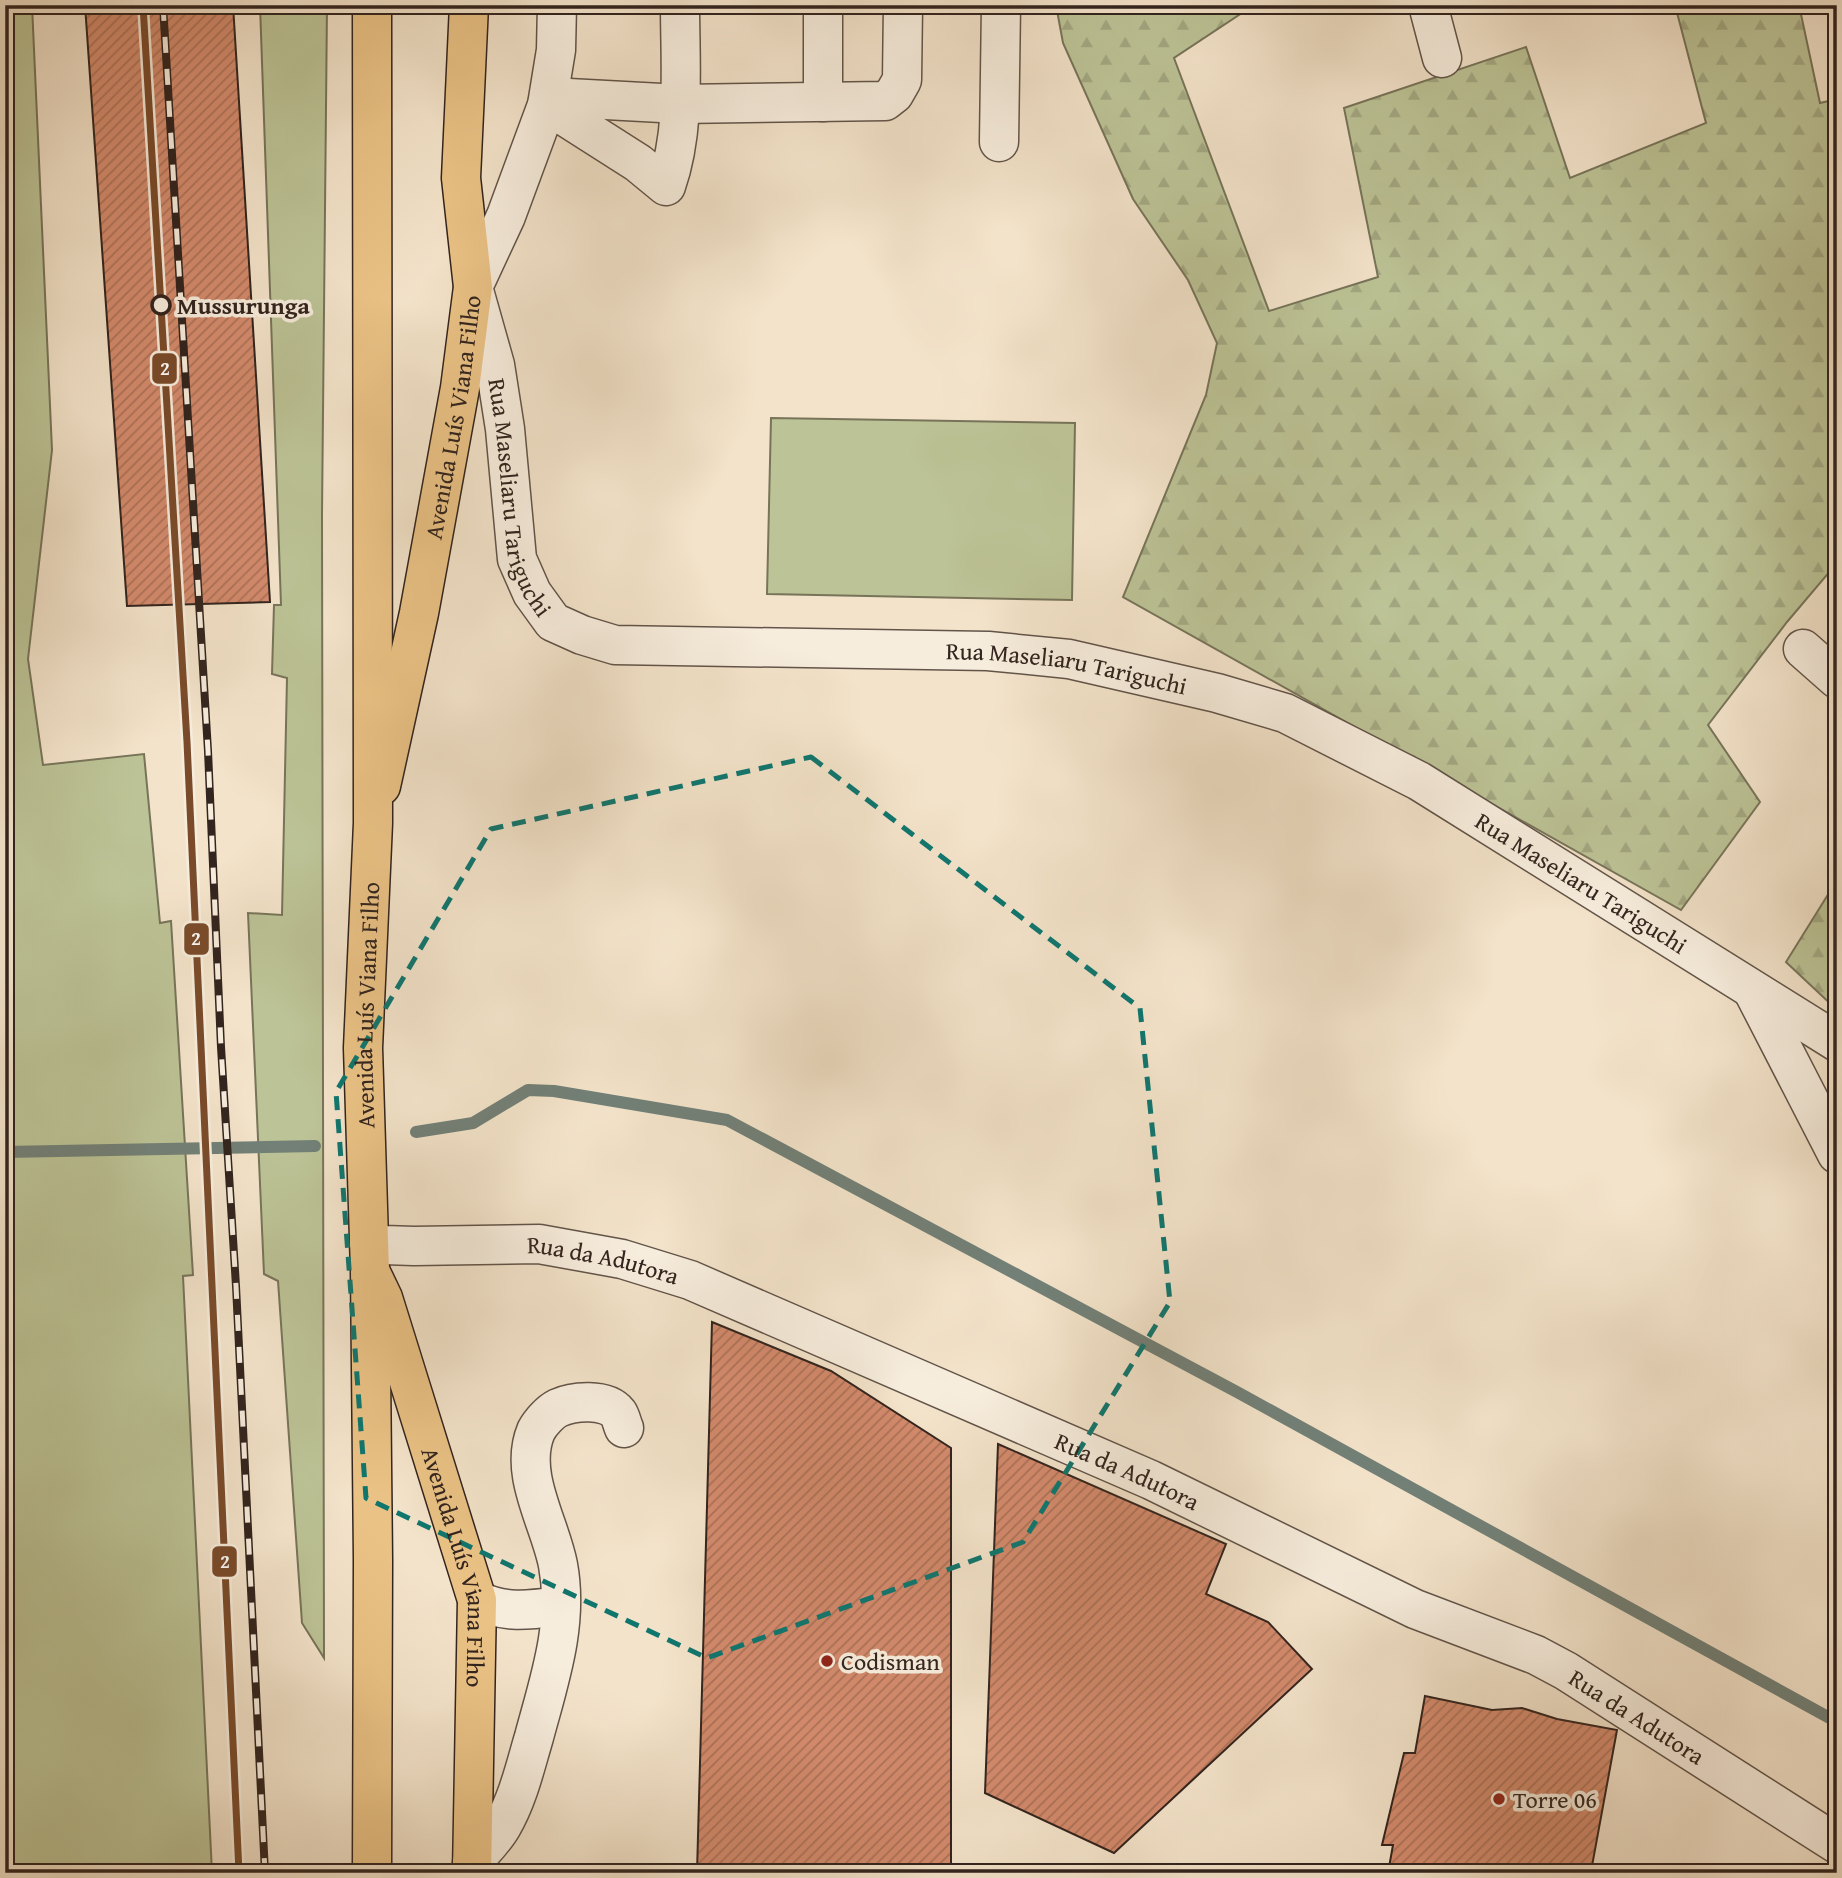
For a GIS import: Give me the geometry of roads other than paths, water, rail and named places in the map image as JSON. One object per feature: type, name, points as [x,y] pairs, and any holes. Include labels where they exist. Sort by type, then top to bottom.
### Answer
[{"type":"main road","name":"Avenida Luís Viana Filho","points":[[372,5],[373,823],[363,1048],[370,1256],[372,1873]]},
{"type":"main road","name":"Avenida Luís Viana Filho","points":[[373,823],[419,613],[460,388],[473,287],[461,178],[469,5]]},
{"type":"main road","name":"Avenida Luís Viana Filho","points":[[370,1256],[477,1601],[472,1868]]},
{"type":"street","points":[[473,287],[506,216],[548,101],[556,50],[557,5]]},
{"type":"street","points":[[548,101],[638,163],[666,186],[675,153],[680,104],[680,5]]},
{"type":"street","points":[[822,102],[823,5]]},
{"type":"street","points":[[548,101],[680,104],[885,101],[894,94],[902,80],[903,5]]},
{"type":"street","points":[[999,142],[1002,5]]},
{"type":"street","points":[[1428,5],[1443,58]]},
{"type":"street","name":"Rua Maseliaru Tariguchi","points":[[473,287],[495,365],[505,429],[517,559],[532,593],[553,622],[582,635],[615,645],[988,651],[1069,659],[1205,690],[1285,713],[1419,780],[1837,1042]]},
{"type":"street","points":[[1803,649],[1837,679]]},
{"type":"street","points":[[1753,991],[1837,1154]]},
{"type":"street","name":"Rua da Adutora","points":[[370,1256],[384,1245],[539,1244],[622,1259],[690,1280],[1150,1480],[1415,1609],[1536,1655],[1566,1671],[1837,1844]]},
{"type":"street","points":[[472,1868],[501,1827],[517,1794],[558,1649],[558,1564],[532,1471],[531,1458],[536,1432],[546,1418],[558,1409],[583,1402],[607,1405],[618,1413],[624,1428]]},
{"type":"street","points":[[477,1601],[509,1610],[560,1606]]},
{"type":"waterway","points":[[416,1132],[473,1123],[528,1090],[554,1091],[727,1120],[1237,1392],[1837,1722]]},
{"type":"waterway","points":[[5,1152],[315,1146]]},
{"type":"railway","points":[[163,5],[208,751],[265,1873]]},
{"type":"place","name":"Mussurunga","points":[[161,305]]},
{"type":"place","name":"Codisman","points":[[827,1661]]},
{"type":"place","name":"Torre 06","points":[[1499,1799]]}]
